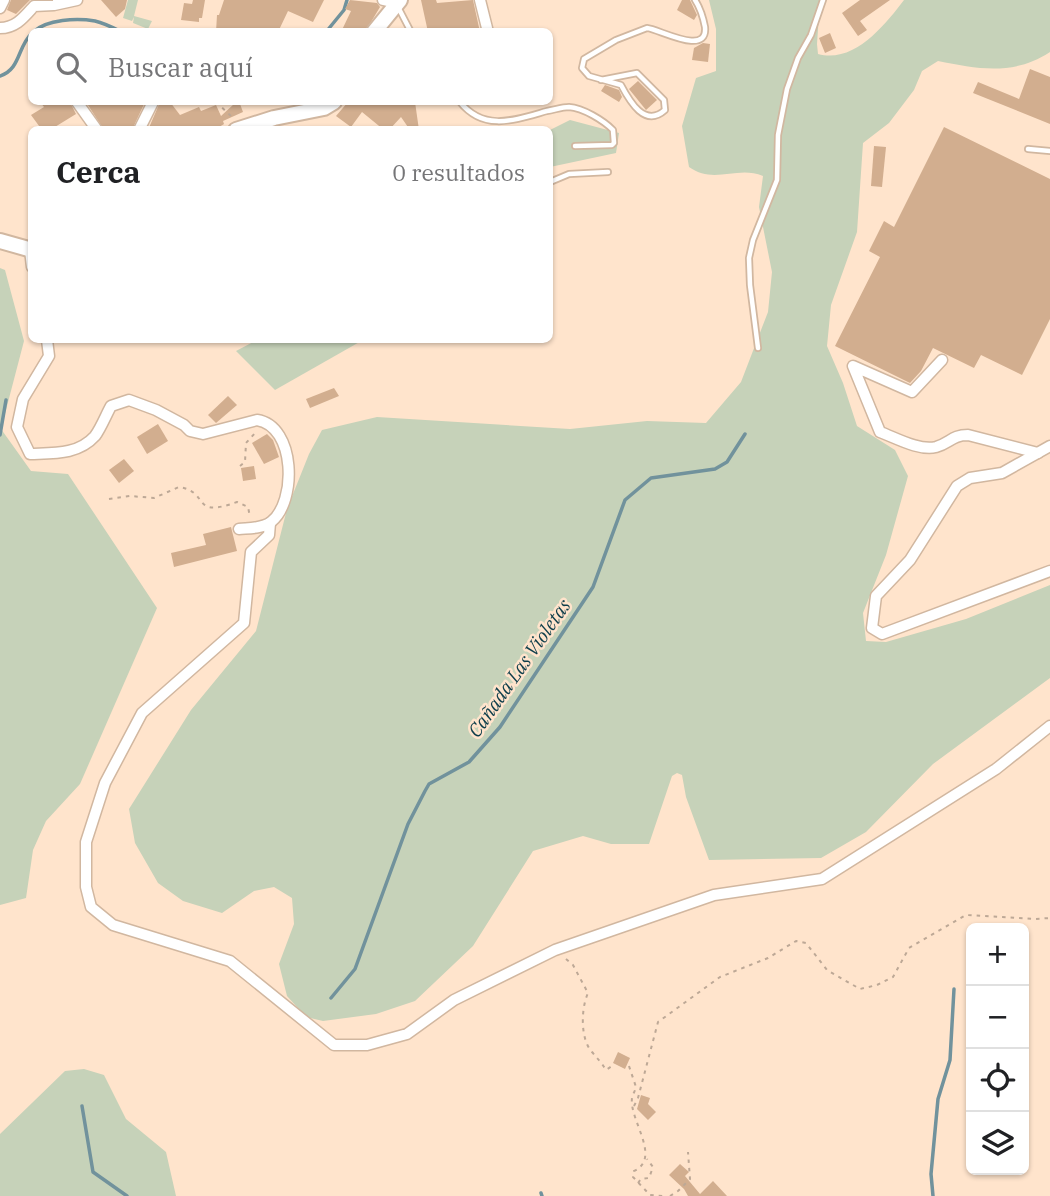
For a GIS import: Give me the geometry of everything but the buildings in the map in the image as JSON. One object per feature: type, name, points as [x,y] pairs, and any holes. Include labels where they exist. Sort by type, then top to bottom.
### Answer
[{"type":"street","points":[[0,8],[4,0]]},
{"type":"street","points":[[0,28],[24,19],[34,6],[77,0]]},
{"type":"street","points":[[480,0],[487,28]]},
{"type":"street","points":[[376,28],[393,1]]},
{"type":"street","points":[[79,105],[94,126]]},
{"type":"street","points":[[141,126],[152,105]]},
{"type":"street","points":[[235,126],[329,105]]},
{"type":"street","points":[[0,242],[28,249]]},
{"type":"street","points":[[47,343],[49,356],[23,399],[17,427],[30,454],[64,453],[83,446],[96,435],[111,406],[129,400],[156,410],[190,431],[203,434],[257,419],[277,431],[285,449],[290,481],[280,512],[270,523],[239,529]]},
{"type":"street","points":[[942,360],[912,393],[853,366],[880,432],[915,445],[936,447],[957,435],[968,435],[1038,453]]},
{"type":"street","points":[[1050,446],[1002,473],[970,478],[957,486],[910,560],[876,596],[872,628],[882,634],[1050,572]]},
{"type":"street","points":[[270,523],[269,535],[251,552],[244,623],[142,713],[105,783],[86,842],[86,887],[91,907],[113,925],[230,961],[334,1045],[367,1045],[407,1034],[454,1000],[555,950],[714,895],[822,879],[996,769],[1050,726]]},
{"type":"lane","points":[[601,80],[637,73],[664,100],[665,110],[656,116],[645,116],[629,101],[621,85],[601,80],[589,76],[584,72],[584,59],[634,32],[653,28],[688,42],[695,41],[705,35],[701,9],[695,0]]},
{"type":"lane","points":[[758,348],[749,258],[753,240],[777,180],[778,135],[787,89],[823,0]]},
{"type":"lane","points":[[393,1],[409,28]]},
{"type":"lane","points":[[463,105],[482,120],[494,122],[566,107],[578,108],[612,130],[612,145],[575,146]]},
{"type":"lane","points":[[1028,149],[1050,151]]},
{"type":"lane","points":[[553,180],[560,176],[608,172]]},
{"type":"path","points":[[218,105],[232,115],[235,126]]},
{"type":"path","points":[[240,466],[245,462],[246,443],[267,424]]},
{"type":"path","points":[[108,499],[130,496],[154,498],[179,486],[195,494],[210,508],[216,509],[237,502],[248,506],[249,522]]},
{"type":"path","points":[[634,1106],[657,1022],[720,977],[768,958],[796,941],[806,943],[827,970],[860,989],[893,977],[909,948],[966,915],[1050,918]]},
{"type":"path","points":[[555,950],[573,965],[588,993],[584,1001],[583,1029],[592,1052],[598,1056],[606,1070],[612,1066]]},
{"type":"path","points":[[629,1066],[636,1082],[631,1100],[646,1158],[653,1167],[649,1178],[641,1179],[638,1183]]},
{"type":"path","points":[[670,1196],[690,1179],[688,1152]]},
{"type":"path","points":[[646,1158],[642,1167],[634,1171],[633,1177],[650,1195],[663,1196]]},
{"type":"green space","points":[[128,0],[138,0],[134,16],[152,21],[148,28],[146,28],[133,23],[134,17],[132,21],[123,18]]},
{"type":"green space","points":[[709,0],[820,0],[818,54],[831,56],[856,48],[867,40],[904,0],[1050,0],[1050,52],[1036,60],[1009,68],[982,68],[938,61],[922,71],[914,90],[889,123],[863,143],[857,232],[831,305],[827,346],[857,426],[895,450],[908,476],[886,555],[863,613],[866,641],[886,642],[966,619],[1050,585],[1050,678],[933,764],[866,832],[821,858],[709,860],[686,797],[682,775],[677,773],[672,776],[649,844],[611,844],[583,836],[533,851],[473,946],[415,1001],[376,1014],[323,1021],[306,1017],[287,996],[279,964],[294,924],[292,898],[274,887],[254,891],[222,913],[183,901],[158,883],[135,843],[129,809],[191,710],[256,631],[287,509],[309,454],[322,430],[377,417],[570,429],[647,421],[706,423],[741,382],[768,312],[772,272],[759,207],[763,176],[744,172],[707,174],[689,167],[682,126],[696,78],[716,71],[716,29]]},
{"type":"green space","points":[[570,120],[619,133],[616,153],[553,166],[553,128]]},
{"type":"green space","points":[[0,268],[5,270],[24,341],[1,429],[31,471],[68,474],[157,608],[80,784],[46,821],[33,850],[26,898],[0,905]]},
{"type":"green space","points":[[251,343],[358,343],[275,390],[236,351]]},
{"type":"green space","points":[[84,1069],[104,1075],[126,1119],[166,1152],[176,1196],[0,1196],[0,1134],[65,1071]]},
{"type":"waterway","points":[[329,28],[344,10],[347,0]]},
{"type":"waterway","points":[[39,28],[62,20],[98,22],[113,28]]},
{"type":"waterway","points":[[0,76],[12,68],[28,38]]},
{"type":"waterway","name":"Cañada Las Violetas","points":[[0,435],[6,400]]},
{"type":"waterway","name":"Cañada Las Violetas","points":[[331,998],[355,969],[408,824],[429,784],[469,762],[500,727],[593,587],[625,500],[651,478],[715,469],[727,462],[745,434]]},
{"type":"waterway","points":[[933,1196],[931,1174],[938,1099],[950,1060],[954,989]]},
{"type":"waterway","points":[[82,1106],[93,1172],[127,1196]]}]
